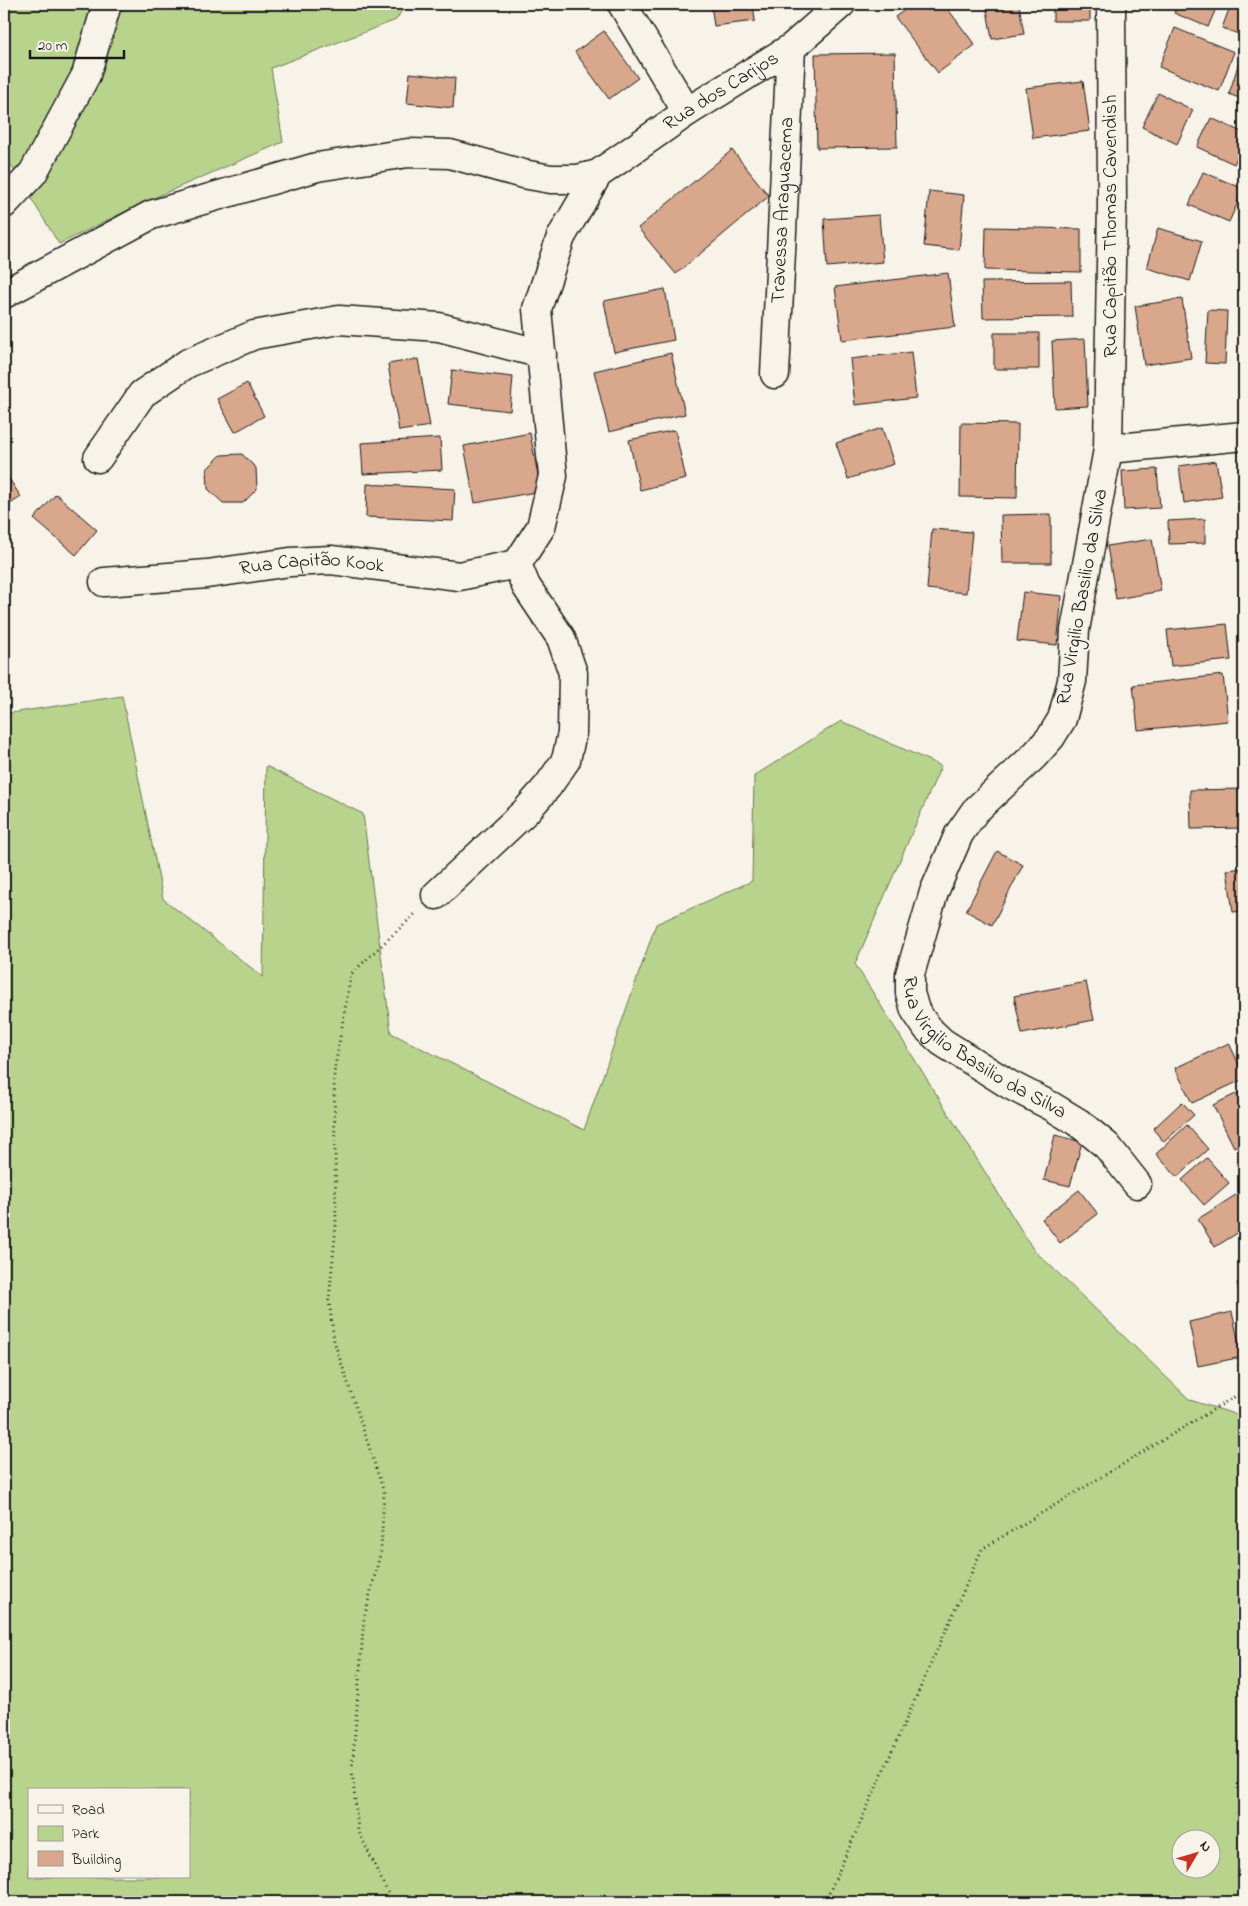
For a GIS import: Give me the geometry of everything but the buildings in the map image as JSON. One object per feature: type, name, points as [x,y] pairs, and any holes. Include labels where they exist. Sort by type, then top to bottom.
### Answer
[{"type":"street","points":[[4,204],[33,173],[86,75],[107,4]]},
{"type":"street","points":[[622,4],[687,112]]},
{"type":"street","name":"Rua dos Carijos","points":[[598,174],[687,112],[791,48],[841,4]]},
{"type":"street","name":"Rua Capitão Thomas Cavendish","points":[[1108,449],[1112,202],[1111,4]]},
{"type":"street","name":"Travessa Araguacema","points":[[774,374],[791,48]]},
{"type":"street","points":[[4,294],[151,215],[317,167],[408,153],[450,154],[523,174],[551,179],[576,179],[598,174]]},
{"type":"street","points":[[436,895],[526,811],[548,786],[566,760],[572,733],[573,673],[560,638],[526,586],[517,564],[541,527],[553,476],[536,309],[560,237],[598,174]]},
{"type":"street","points":[[98,458],[142,394],[188,363],[254,335],[339,320],[439,327],[542,354]]},
{"type":"street","points":[[1108,449],[1244,436]]},
{"type":"street","name":"Rua Virgilio Basilio da Silva","points":[[1108,449],[1074,630],[1072,681],[1062,719],[1051,737],[1034,756],[975,811],[959,834],[934,892],[910,974],[910,993],[915,1010],[927,1028],[942,1042],[1010,1085],[1079,1123],[1107,1146],[1137,1184]]},
{"type":"street","name":"Rua Capitão Kook","points":[[104,582],[207,574],[290,562],[331,560],[460,576],[517,564]]},
{"type":"path","points":[[392,1902],[358,1830],[352,1770],[364,1618],[382,1551],[384,1492],[334,1341],[329,1300],[336,1226],[334,1073],[351,974],[436,895]]},
{"type":"path","points":[[824,1902],[982,1549],[1244,1391]]},
{"type":"green space","points":[[4,4],[406,4],[396,20],[271,68],[283,142],[149,200],[59,244],[4,154]]},
{"type":"green space","points":[[122,696],[163,899],[263,977],[266,766],[363,814],[391,1033],[584,1130],[656,924],[752,881],[754,776],[841,721],[941,766],[855,964],[1033,1249],[1190,1400],[1244,1417],[1244,1902],[4,1902],[4,714]]}]
